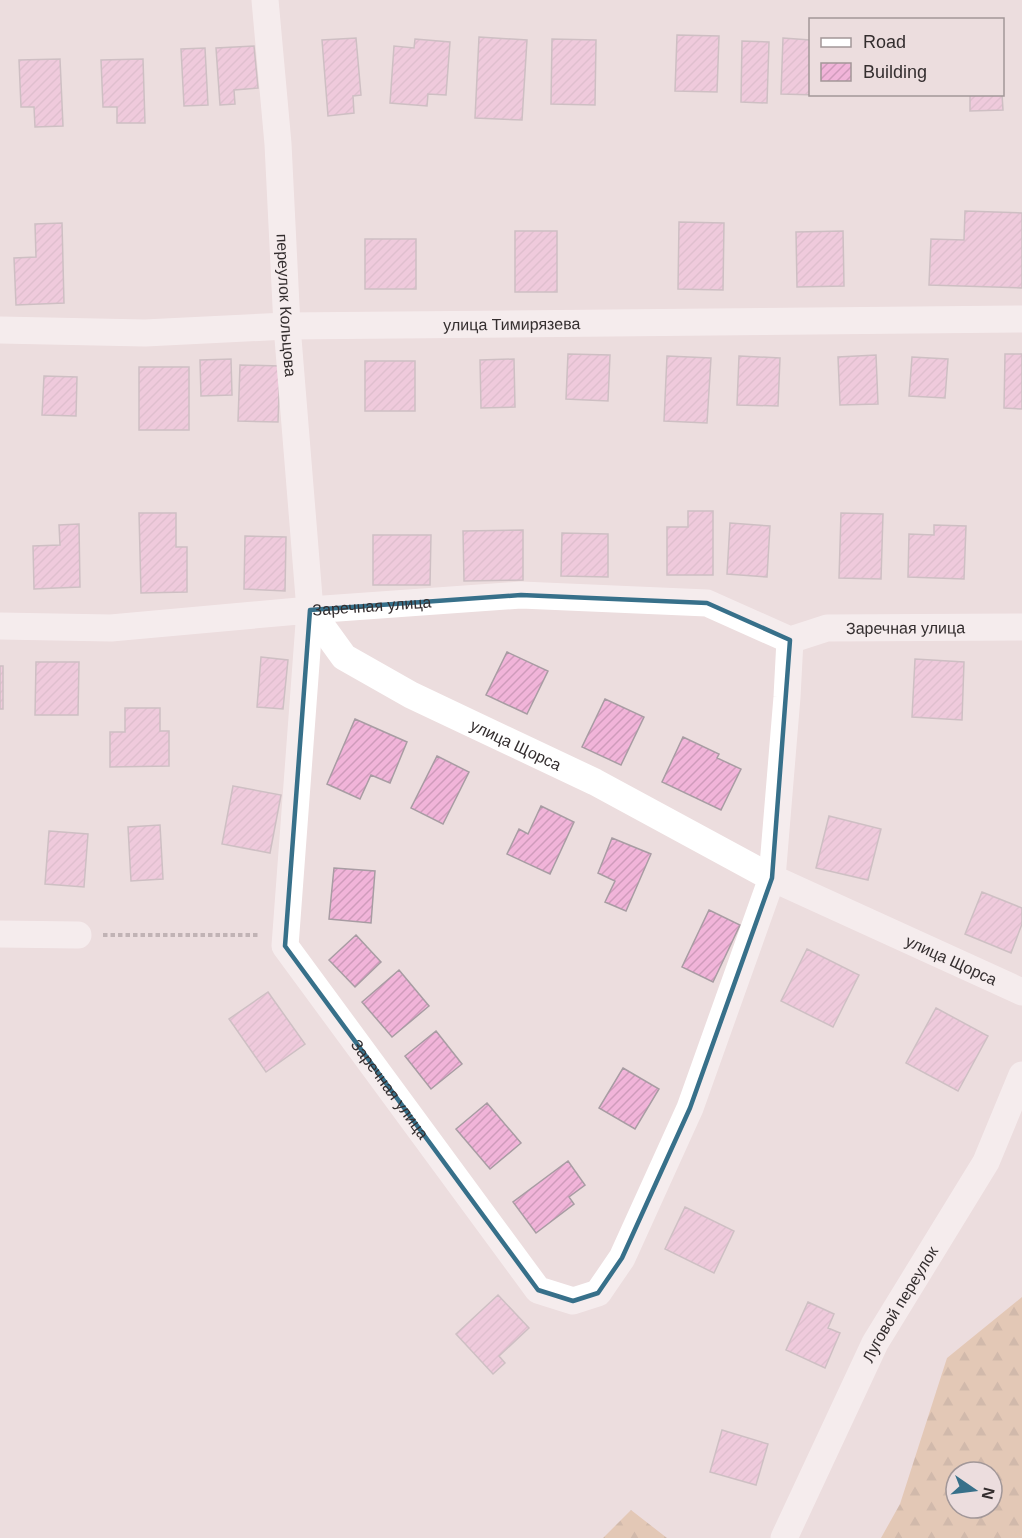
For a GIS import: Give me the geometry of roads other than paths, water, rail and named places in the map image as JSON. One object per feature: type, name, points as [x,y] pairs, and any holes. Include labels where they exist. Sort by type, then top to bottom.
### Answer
[{"type":"street","name":"переулок Кольцова","points":[[265,0],[278,144],[288,326],[310,610]]},
{"type":"street","name":"улица Тимирязева","points":[[0,330],[145,333],[288,326],[1022,319]]},
{"type":"street","name":"Заречная улица","points":[[790,640],[788,697],[772,878],[690,1108],[622,1258],[598,1293],[573,1301],[538,1290],[285,946],[310,610],[521,595],[707,603],[790,640],[827,628],[1022,627]]},
{"type":"street","points":[[0,626],[111,628],[310,610]]},
{"type":"street","name":"улица Щорса","points":[[310,610],[344,657],[411,695],[595,782],[772,878],[1022,992]]},
{"type":"street","points":[[0,933],[78,934]]},
{"type":"street","name":"Луговой переулок","points":[[784,1538],[875,1343],[986,1162],[1022,1075]]}]
